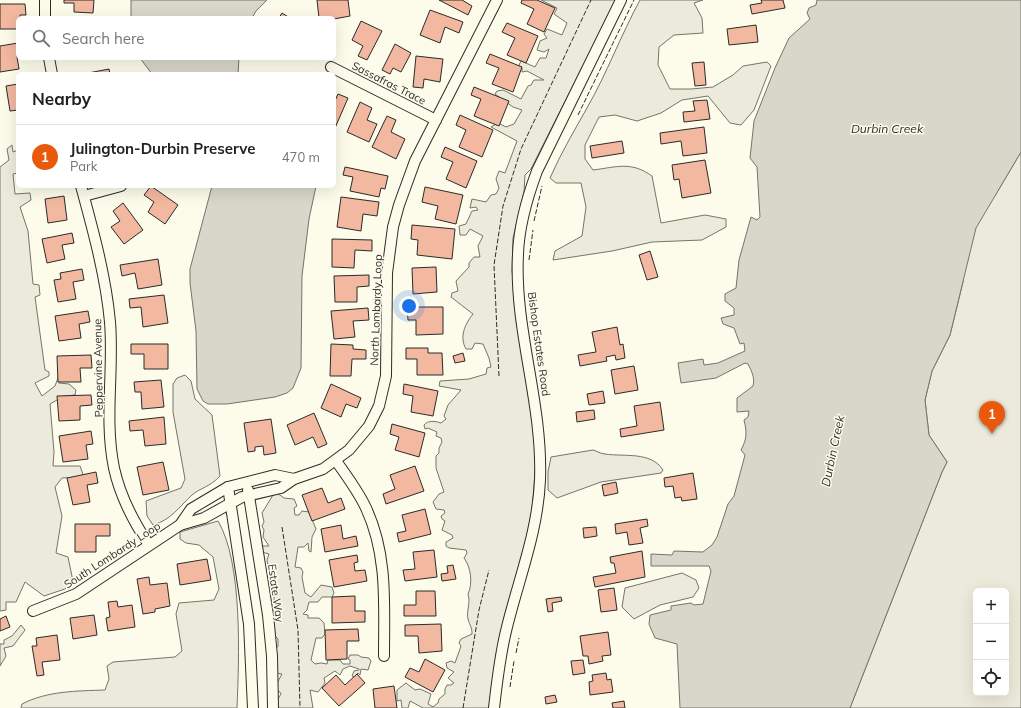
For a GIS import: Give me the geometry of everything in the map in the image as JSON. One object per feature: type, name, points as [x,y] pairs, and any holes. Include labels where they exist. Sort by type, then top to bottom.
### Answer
[{"type":"street","points":[[45,0],[45,16]]},
{"type":"street","name":"North Lombardy Loop","points":[[245,496],[281,488],[294,479],[323,469],[336,461],[360,439],[373,420],[381,398],[386,376],[387,273],[393,227],[406,183],[496,0]]},
{"type":"street","name":"Bishop Estates Road","points":[[494,708],[500,654],[533,535],[540,479],[540,451],[536,412],[520,302],[518,271],[519,236],[528,195],[537,171],[621,0]]},
{"type":"street","points":[[49,60],[52,72]]},
{"type":"street","name":"Sassafras Trace","points":[[331,67],[436,120]]},
{"type":"street","points":[[83,191],[106,188]]},
{"type":"street","name":"Peppervine Avenue","points":[[83,191],[103,278],[110,322],[111,445],[114,468],[128,508],[149,545]]},
{"type":"street","points":[[336,461],[366,507],[379,545],[384,583],[384,656]]},
{"type":"street","points":[[242,483],[275,475],[294,479]]},
{"type":"street","name":"South Lombardy Loop","points":[[180,525],[191,509],[228,487],[242,483]]},
{"type":"street","name":"Estate Way","points":[[242,483],[268,615],[272,656],[273,708]]},
{"type":"street","points":[[228,487],[249,624],[253,708]]},
{"type":"street","name":"South Lombardy Loop","points":[[33,611],[76,594],[180,525],[204,518],[245,496]]},
{"type":"shaded area","points":[[541,0],[616,0],[531,169],[525,175],[524,192],[513,238],[512,271],[518,323],[532,411],[536,460],[532,510],[525,547],[496,655],[489,708],[423,708],[410,701],[408,708],[402,708],[401,700],[397,701],[397,690],[406,683],[415,690],[420,689],[431,694],[428,704],[433,707],[438,703],[439,699],[445,694],[447,685],[454,683],[448,678],[454,672],[447,668],[446,663],[451,661],[455,663],[461,646],[459,643],[461,639],[472,634],[468,616],[468,594],[471,581],[470,571],[464,558],[467,553],[466,550],[449,548],[446,546],[446,542],[453,538],[452,535],[442,530],[445,521],[441,516],[445,513],[444,510],[436,509],[433,502],[439,494],[444,492],[436,468],[436,456],[439,453],[439,448],[442,442],[441,438],[436,436],[437,432],[428,428],[425,429],[424,425],[432,421],[441,423],[446,419],[444,416],[448,405],[461,390],[439,386],[440,381],[469,379],[486,374],[487,368],[491,367],[483,344],[475,343],[472,349],[466,349],[463,335],[473,314],[451,297],[452,293],[458,291],[456,281],[469,267],[469,263],[474,257],[480,257],[478,246],[483,236],[470,229],[466,235],[460,235],[459,226],[466,224],[472,211],[478,210],[476,207],[470,208],[472,199],[486,202],[491,195],[496,194],[499,188],[496,179],[499,171],[505,173],[517,141],[491,127],[498,123],[506,127],[514,124],[522,110],[513,107],[495,94],[497,91],[503,90],[521,99],[528,86],[531,85],[534,80],[544,80],[527,71],[522,72],[522,68],[519,65],[521,61],[535,67],[540,58],[546,58],[549,49],[544,52],[537,50],[540,41],[547,38],[544,34],[547,29],[562,35],[567,23],[554,14],[557,8]]},
{"type":"shaded area","points":[[640,0],[703,0],[694,3],[702,18],[703,33],[674,35],[659,47],[658,65],[670,89],[713,87],[733,75],[743,66],[767,62],[771,66],[754,110],[741,125],[730,123],[708,96],[682,100],[661,113],[637,121],[615,115],[599,117],[585,145],[585,159],[593,170],[624,166],[637,168],[652,176],[661,223],[705,215],[726,219],[726,227],[702,240],[652,242],[612,251],[553,260],[555,251],[582,236],[586,207],[581,183],[556,183],[550,178],[608,68]]},
{"type":"shaded area","points":[[12,145],[13,152],[16,151],[16,173],[13,174],[15,194],[30,193],[31,200],[20,207],[28,231],[33,284],[39,285],[40,295],[35,297],[45,370],[49,372],[49,376],[35,383],[42,396],[55,386],[58,378],[59,383],[69,384],[76,390],[75,395],[64,396],[50,404],[54,452],[53,466],[80,466],[84,477],[62,478],[55,487],[62,516],[56,553],[68,557],[73,581],[65,589],[44,596],[25,582],[16,602],[6,602],[6,610],[0,611],[0,167],[9,160],[7,149]]},
{"type":"shaded area","points":[[1021,152],[1021,708],[850,708],[947,462],[929,435],[925,400],[932,371],[950,335],[963,282],[959,240],[996,194]]},
{"type":"shaded area","points":[[185,375],[191,381],[195,399],[212,415],[220,476],[213,483],[192,495],[165,520],[153,525],[147,516],[146,501],[181,488],[185,479],[173,412],[173,384],[177,378]]},
{"type":"shaded area","points":[[593,450],[604,454],[644,457],[658,464],[663,470],[661,473],[601,482],[557,498],[548,490],[548,472],[551,457]]},
{"type":"shaded area","points":[[277,493],[284,498],[294,499],[297,506],[294,508],[295,515],[299,515],[302,511],[309,512],[316,529],[312,537],[311,552],[309,551],[308,543],[304,547],[298,547],[295,567],[301,568],[303,572],[302,577],[305,593],[311,597],[321,585],[332,587],[334,593],[332,597],[322,597],[318,602],[309,602],[307,610],[303,614],[308,615],[308,618],[319,618],[324,623],[325,634],[322,638],[316,638],[311,660],[315,664],[327,664],[328,660],[340,660],[343,664],[350,664],[350,660],[348,659],[350,655],[358,655],[369,658],[371,661],[368,670],[361,669],[360,675],[358,673],[354,677],[352,676],[354,671],[359,669],[350,666],[343,669],[340,675],[335,671],[324,678],[325,683],[318,692],[310,690],[313,708],[276,708],[276,702],[281,694],[277,691],[276,685],[282,674],[276,673],[277,656],[275,650],[278,646],[278,639],[274,635],[272,611],[276,612],[278,609],[274,602],[274,595],[269,594],[268,586],[273,588],[275,586],[273,576],[269,571],[267,560],[269,554],[262,552],[261,546],[269,546],[263,537],[264,530],[262,526],[264,522],[262,513],[273,495]]},
{"type":"shaded area","points":[[218,521],[226,539],[232,561],[236,586],[238,612],[237,708],[21,708],[22,704],[41,696],[73,691],[105,690],[109,679],[107,666],[113,662],[175,657],[182,651],[176,614],[179,603],[214,600],[219,589],[213,557],[199,545],[186,543],[180,539],[180,532]]},
{"type":"shaded area","points":[[682,573],[696,580],[699,588],[693,597],[660,605],[634,619],[622,607],[625,588]]},
{"type":"shaded area","points":[[21,625],[25,630],[13,646],[4,648],[6,656],[0,666],[0,644],[4,644],[4,640],[12,636]]},
{"type":"water","points":[[131,0],[267,0],[253,16],[131,16]]},
{"type":"water","name":"Durbin Creek","points":[[817,0],[1021,0],[1021,152],[976,228],[950,335],[932,371],[925,400],[929,435],[947,462],[850,708],[680,708],[677,644],[655,638],[649,624],[650,615],[671,610],[671,606],[691,603],[694,605],[703,604],[711,571],[709,566],[651,566],[651,554],[672,555],[674,551],[703,552],[712,545],[717,537],[728,504],[734,496],[745,455],[741,450],[746,435],[744,420],[748,417],[749,411],[737,412],[737,398],[753,386],[754,380],[748,364],[745,363],[716,378],[681,383],[678,363],[703,359],[704,365],[718,363],[745,351],[744,343],[740,344],[734,328],[723,324],[721,318],[734,315],[734,308],[725,301],[725,294],[736,288],[739,260],[751,217],[757,220],[760,217],[757,167],[750,158],[754,121],[775,68],[789,38],[810,19],[807,13],[809,8],[816,5]]},
{"type":"water","points":[[142,60],[239,60],[238,72],[150,72]]},
{"type":"water","points":[[211,188],[316,188],[309,219],[302,276],[301,368],[293,388],[287,393],[275,397],[227,404],[208,404],[203,401],[197,389],[196,331],[190,283],[190,269]]},
{"type":"building","points":[[64,0],[94,0],[93,13],[74,12],[74,3],[64,3]]},
{"type":"building","points":[[317,0],[348,0],[350,16],[336,19],[336,16],[319,16]]},
{"type":"building","points":[[439,0],[462,0],[472,6],[468,15]]},
{"type":"building","points":[[522,0],[537,0],[555,8],[544,32],[527,24],[534,9],[521,3]]},
{"type":"building","points":[[761,0],[783,0],[785,8],[752,14],[750,5],[762,3]]},
{"type":"building","points":[[0,4],[25,4],[26,15],[16,16],[16,29],[0,29]]},
{"type":"building","points":[[430,10],[463,22],[459,33],[445,27],[440,43],[420,35]]},
{"type":"building","points":[[361,21],[382,31],[367,60],[358,56],[363,46],[352,40]]},
{"type":"building","points":[[507,23],[538,36],[526,63],[507,55],[515,38],[502,32]]},
{"type":"building","points":[[756,25],[758,42],[729,45],[727,29]]},
{"type":"building","points":[[16,43],[16,60],[18,60],[19,69],[0,72],[0,46]]},
{"type":"building","points":[[395,44],[411,53],[401,72],[393,68],[390,74],[382,70]]},
{"type":"building","points":[[490,54],[522,67],[513,92],[492,84],[499,68],[486,63]]},
{"type":"building","points":[[416,56],[443,59],[440,82],[424,79],[423,88],[413,87]]},
{"type":"building","points":[[704,62],[706,85],[695,86],[692,63]]},
{"type":"building","points":[[109,69],[110,72],[93,72]]},
{"type":"building","points":[[16,84],[16,110],[10,111],[6,86]]},
{"type":"building","points":[[474,87],[509,101],[499,126],[474,116],[481,99],[471,95]]},
{"type":"building","points":[[338,94],[348,98],[336,126],[336,98]]},
{"type":"building","points":[[707,100],[710,119],[684,122],[683,112],[695,111],[693,101]]},
{"type":"building","points":[[360,102],[372,108],[367,120],[377,124],[369,142],[347,132]]},
{"type":"building","points":[[460,115],[493,130],[482,157],[459,147],[466,130],[456,125]]},
{"type":"building","points":[[387,116],[396,120],[391,132],[405,139],[396,159],[372,147]]},
{"type":"building","points":[[704,127],[707,153],[683,156],[681,141],[661,144],[660,133]]},
{"type":"building","points":[[622,141],[624,153],[592,158],[590,146]]},
{"type":"building","points":[[445,147],[477,161],[466,188],[446,179],[453,162],[441,157]]},
{"type":"building","points":[[705,160],[711,193],[682,198],[679,179],[674,180],[672,165]]},
{"type":"building","points":[[345,167],[388,176],[385,189],[381,188],[379,197],[350,191],[353,177],[343,175]]},
{"type":"building","points":[[425,187],[463,195],[456,224],[435,219],[438,206],[422,202]]},
{"type":"building","points":[[149,188],[154,188],[178,205],[165,224],[148,212],[154,202],[144,195]]},
{"type":"building","points":[[64,196],[67,220],[48,223],[45,199]]},
{"type":"building","points":[[341,197],[379,202],[377,216],[363,214],[361,231],[337,227]]},
{"type":"building","points":[[123,203],[143,230],[124,244],[111,227],[120,221],[113,211]]},
{"type":"building","points":[[412,225],[455,229],[452,259],[417,255],[418,240],[411,239]]},
{"type":"building","points":[[72,233],[74,243],[62,245],[65,259],[47,263],[42,239]]},
{"type":"building","points":[[332,239],[372,240],[372,251],[355,250],[354,268],[332,267]]},
{"type":"building","points":[[650,251],[658,277],[647,280],[639,255]]},
{"type":"building","points":[[158,259],[162,285],[138,289],[135,273],[122,276],[120,265]]},
{"type":"building","points":[[436,267],[437,292],[413,294],[412,268]]},
{"type":"building","points":[[82,269],[84,280],[73,282],[76,299],[58,302],[54,280],[61,279],[60,273]]},
{"type":"building","points":[[369,275],[369,286],[357,287],[357,302],[335,302],[334,276]]},
{"type":"building","points":[[164,295],[168,323],[143,327],[141,307],[130,308],[129,299]]},
{"type":"building","points":[[407,307],[443,307],[443,334],[416,335],[416,320],[408,320]]},
{"type":"building","points":[[368,308],[369,320],[353,321],[355,337],[334,339],[331,311]]},
{"type":"building","points":[[88,311],[90,322],[79,324],[81,338],[59,341],[55,316]]},
{"type":"building","points":[[617,327],[620,345],[623,344],[625,358],[616,360],[615,355],[606,357],[607,361],[580,366],[578,355],[596,352],[592,332]]},
{"type":"building","points":[[131,344],[168,344],[168,369],[144,369],[144,354],[131,354]]},
{"type":"building","points":[[331,344],[353,345],[353,349],[366,350],[366,359],[352,359],[351,376],[330,376]]},
{"type":"building","points":[[406,348],[428,348],[428,353],[442,353],[443,375],[417,375],[417,359],[406,359]]},
{"type":"building","points":[[463,353],[465,361],[455,363],[453,356]]},
{"type":"building","points":[[91,355],[92,368],[80,368],[81,382],[58,382],[57,356]]},
{"type":"building","points":[[634,366],[638,390],[615,394],[611,370]]},
{"type":"building","points":[[161,380],[164,407],[142,409],[141,392],[135,392],[134,382]]},
{"type":"building","points":[[331,384],[361,398],[357,408],[346,404],[341,417],[321,408]]},
{"type":"building","points":[[404,384],[438,391],[433,416],[411,412],[413,396],[403,394]]},
{"type":"building","points":[[603,391],[605,403],[589,405],[587,394]]},
{"type":"building","points":[[91,395],[92,405],[80,406],[80,420],[59,421],[57,396]]},
{"type":"building","points":[[660,402],[664,430],[621,437],[620,429],[637,426],[634,406]]},
{"type":"building","points":[[594,410],[595,419],[577,422],[576,412]]},
{"type":"building","points":[[314,413],[327,444],[318,448],[313,437],[295,445],[287,425]]},
{"type":"building","points":[[164,417],[166,444],[145,446],[143,430],[130,431],[129,421]]},
{"type":"building","points":[[271,419],[276,453],[264,455],[263,446],[255,447],[255,451],[248,452],[244,423]]},
{"type":"building","points":[[392,424],[425,433],[419,457],[395,450],[399,437],[390,434]]},
{"type":"building","points":[[91,431],[93,444],[86,445],[88,459],[63,462],[59,436]]},
{"type":"building","points":[[163,462],[169,490],[143,495],[137,467]]},
{"type":"building","points":[[415,466],[424,491],[386,504],[383,494],[395,489],[390,475]]},
{"type":"building","points":[[96,472],[98,483],[87,485],[90,502],[73,505],[67,478]]},
{"type":"building","points":[[693,473],[697,499],[682,501],[681,497],[675,498],[673,486],[665,487],[664,478]]},
{"type":"building","points":[[616,482],[618,493],[604,496],[602,485]]},
{"type":"building","points":[[322,488],[328,503],[341,498],[345,509],[312,521],[302,495]]},
{"type":"building","points":[[425,509],[431,534],[399,542],[397,533],[406,531],[402,515]]},
{"type":"building","points":[[647,519],[648,526],[640,528],[643,543],[629,545],[627,532],[616,534],[615,524]]},
{"type":"building","points":[[75,524],[110,524],[110,536],[96,536],[96,552],[75,552]]},
{"type":"building","points":[[341,525],[343,539],[356,536],[358,546],[325,552],[321,529]]},
{"type":"building","points":[[596,527],[597,536],[584,538],[583,528]]},
{"type":"building","points":[[434,550],[437,577],[405,581],[403,570],[415,569],[413,552]]},
{"type":"building","points":[[642,551],[645,577],[595,587],[593,577],[616,573],[614,563],[611,563],[610,557]]},
{"type":"building","points":[[357,555],[358,562],[354,563],[355,571],[365,570],[367,581],[334,587],[329,560]]},
{"type":"building","points":[[207,559],[211,580],[180,585],[177,564]]},
{"type":"building","points":[[453,565],[456,579],[442,581],[441,574],[448,573],[447,566]]},
{"type":"building","points":[[149,577],[150,585],[167,583],[170,606],[155,609],[155,612],[143,614],[137,579]]},
{"type":"building","points":[[614,588],[617,610],[601,612],[598,590]]},
{"type":"building","points":[[416,591],[435,591],[436,616],[404,616],[404,605],[416,605]]},
{"type":"building","points":[[355,596],[355,611],[365,611],[365,622],[332,623],[332,597]]},
{"type":"building","points":[[561,597],[562,601],[552,603],[553,611],[548,612],[546,599]]},
{"type":"building","points":[[117,601],[118,607],[132,605],[135,627],[108,631],[106,618],[110,617],[108,602]]},
{"type":"building","points":[[94,615],[97,635],[73,639],[70,618]]},
{"type":"building","points":[[6,616],[10,627],[0,631],[0,619]]},
{"type":"building","points":[[441,624],[442,651],[419,653],[418,636],[405,636],[405,625]]},
{"type":"building","points":[[358,629],[359,641],[347,641],[347,659],[326,660],[325,630]]},
{"type":"building","points":[[608,632],[611,655],[602,656],[603,661],[589,664],[588,656],[583,656],[580,636]]},
{"type":"building","points":[[57,635],[60,660],[42,662],[44,675],[37,676],[32,646],[37,646],[36,638]]},
{"type":"building","points":[[425,659],[445,670],[433,692],[405,677],[410,668],[419,672]]},
{"type":"building","points":[[583,660],[585,673],[573,675],[571,661]]},
{"type":"building","points":[[606,673],[607,680],[611,679],[613,692],[590,695],[589,682],[593,681],[592,675]]},
{"type":"building","points":[[357,674],[365,683],[339,706],[322,688],[336,675],[345,685]]},
{"type":"building","points":[[394,686],[397,708],[375,708],[373,689]]},
{"type":"building","points":[[555,695],[557,702],[546,704],[545,697]]},
{"type":"building","points":[[624,701],[625,708],[613,708],[612,703]]},
{"type":"fence","points":[[499,376],[494,265],[503,206],[521,149],[591,0]]},
{"type":"fence","points":[[578,115],[634,0]]},
{"type":"fence","points":[[534,221],[542,186]]},
{"type":"fence","points":[[529,260],[533,230]]},
{"type":"fence","points":[[282,527],[298,630],[300,708]]},
{"type":"fence","points":[[463,708],[479,610],[489,570]]},
{"type":"fence","points":[[516,653],[519,638]]},
{"type":"fence","points":[[510,687],[514,661]]},
{"type":"place","name":"Julington-Durbin Preserve","points":[[992,434]]}]
